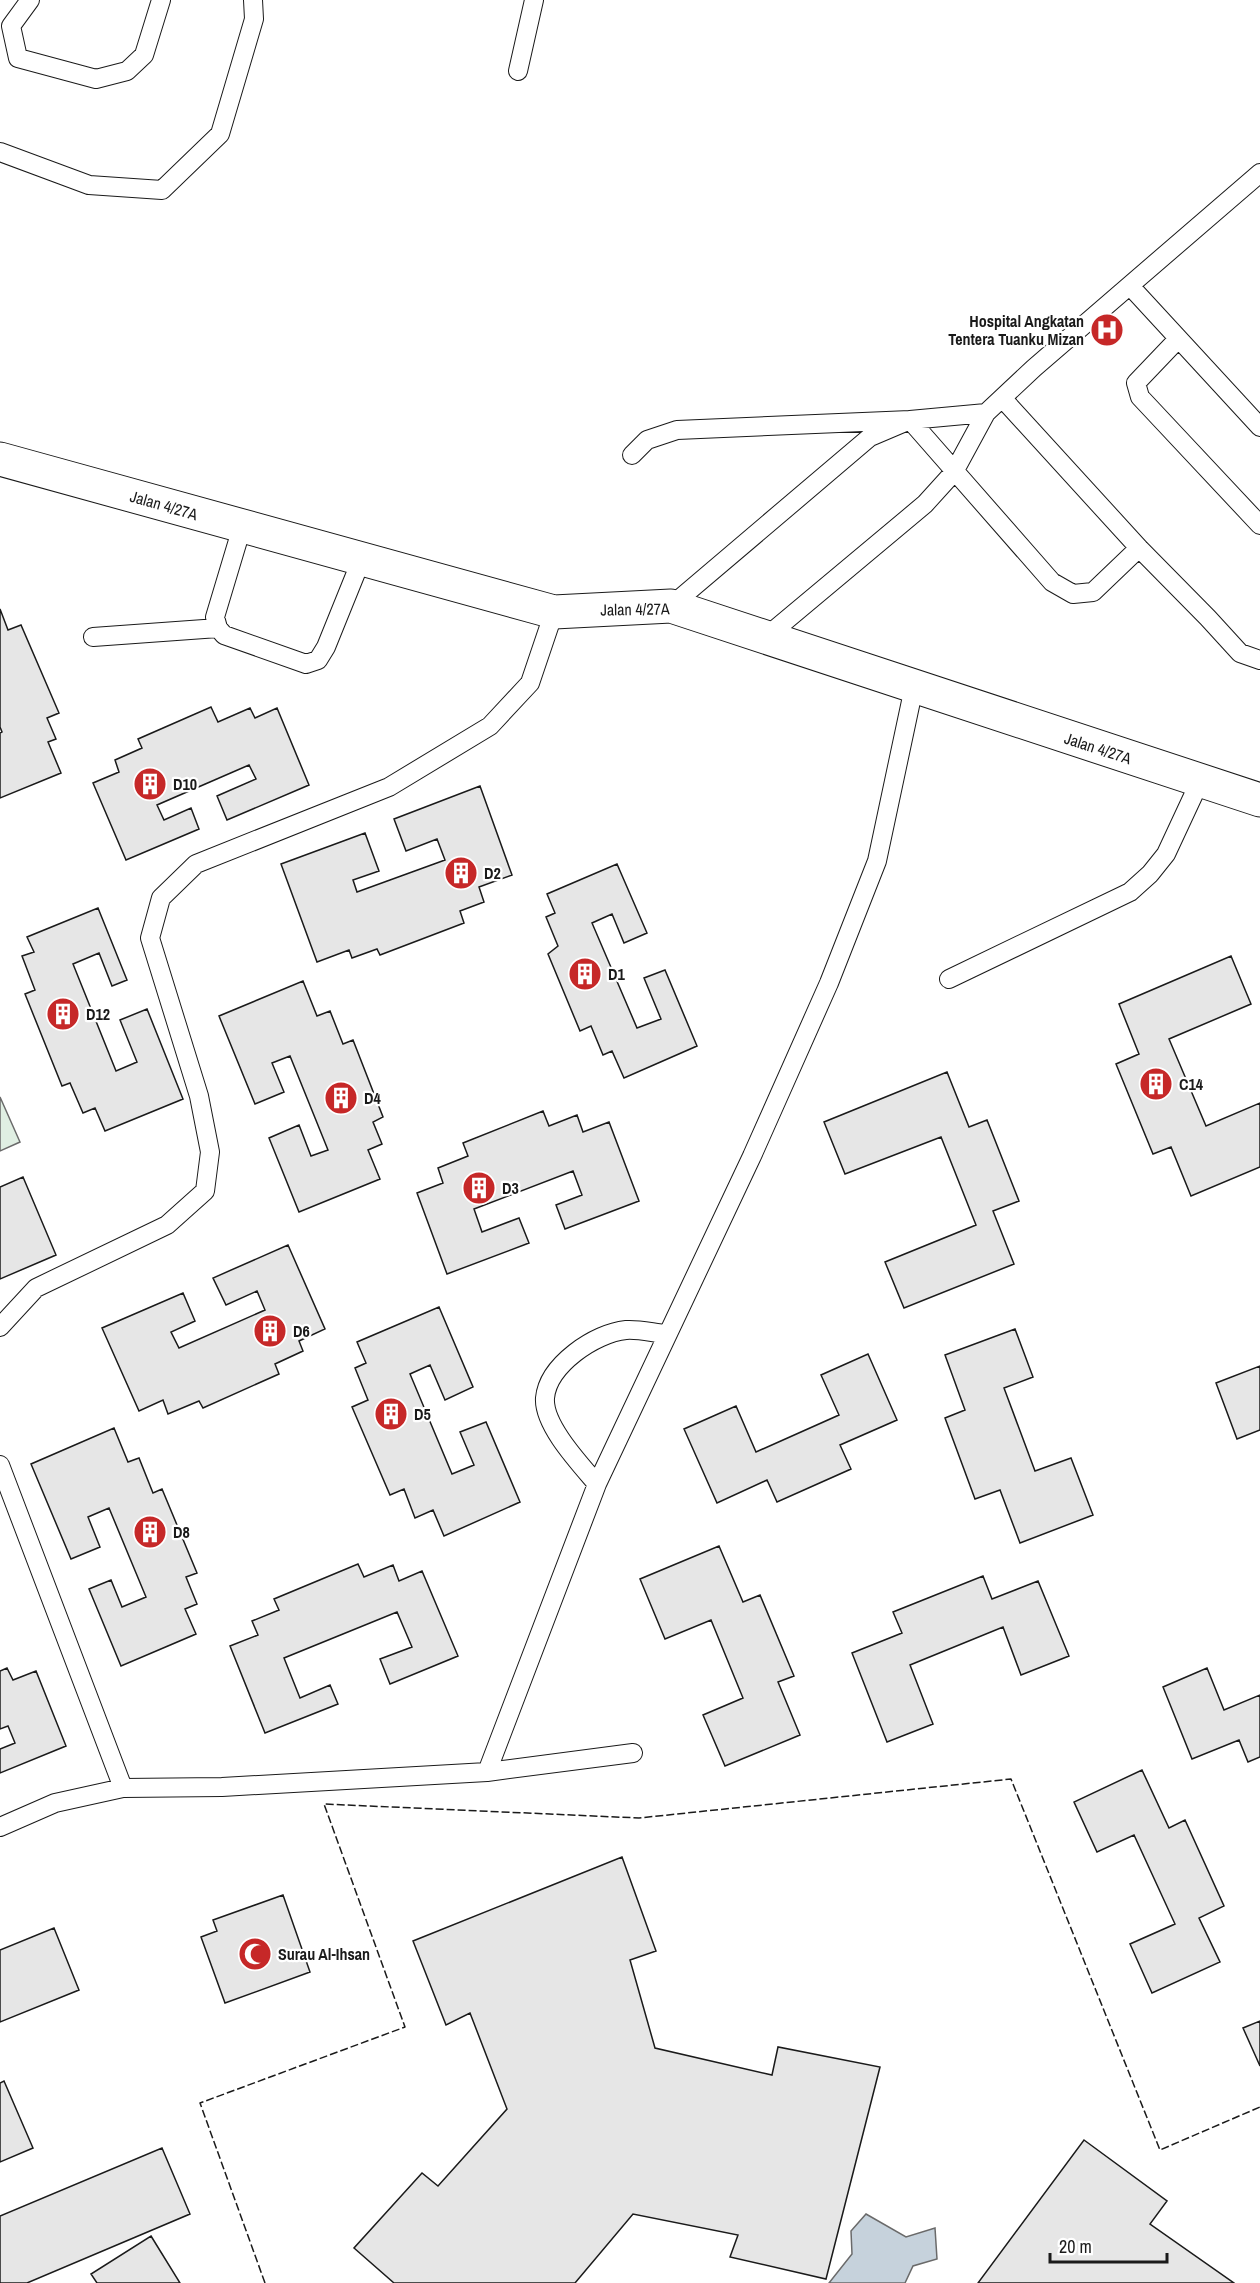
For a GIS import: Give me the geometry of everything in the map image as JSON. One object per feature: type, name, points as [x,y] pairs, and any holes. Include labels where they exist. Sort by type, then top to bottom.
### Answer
[{"type":"street","name":"Jalan 4/27A","points":[[0,459],[554,612],[672,606],[1260,800]]},
{"type":"lane","points":[[30,0],[11,26],[18,58],[96,79],[127,71],[144,55],[161,0]]},
{"type":"lane","points":[[0,152],[89,185],[162,190],[220,134],[254,20],[253,0]]},
{"type":"lane","points":[[519,71],[534,0]]},
{"type":"lane","points":[[766,638],[925,504],[954,472],[986,413],[1260,173]]},
{"type":"lane","points":[[1131,287],[1260,427]]},
{"type":"lane","points":[[1178,339],[1136,383],[1140,397],[1260,525]]},
{"type":"lane","points":[[1003,399],[1139,548],[1240,653],[1260,660]]},
{"type":"lane","points":[[632,455],[647,440],[677,430],[910,420],[986,413]]},
{"type":"lane","points":[[910,420],[1052,582],[1073,594],[1093,592],[1139,548]]},
{"type":"lane","points":[[672,606],[870,437],[910,420]]},
{"type":"lane","points":[[242,527],[215,617],[218,628],[224,635],[306,663],[318,660],[326,647],[362,558]]},
{"type":"lane","points":[[0,1327],[36,1288],[167,1225],[205,1191],[210,1152],[198,1096],[150,938],[161,898],[196,864],[389,787],[490,726],[531,683],[554,612]]},
{"type":"lane","points":[[93,638],[218,628]]},
{"type":"lane","points":[[487,1772],[597,1484],[752,1156],[829,983],[877,861],[914,687]]},
{"type":"lane","points":[[949,979],[1130,892],[1150,874],[1166,854],[1200,781]]},
{"type":"lane","points":[[597,1484],[552,1425],[545,1399],[551,1377],[570,1356],[596,1339],[626,1330],[667,1334]]},
{"type":"lane","points":[[0,1465],[123,1788]]},
{"type":"lane","points":[[0,1827],[55,1803],[123,1788],[222,1787],[487,1772],[633,1753]]},
{"type":"green space","points":[[0,1097],[20,1142],[0,1151]]},
{"type":"shaded area","points":[[866,2214],[906,2237],[935,2228],[937,2259],[913,2266],[905,2283],[829,2283],[852,2254],[851,2231]]},
{"type":"building","points":[[0,609],[8,630],[21,625],[59,713],[47,718],[56,739],[48,742],[61,773],[0,798],[0,733],[2,732],[0,727]]},
{"type":"building","name":"D10","points":[[211,707],[218,722],[250,708],[255,718],[277,708],[309,785],[227,820],[217,796],[256,779],[249,765],[157,805],[164,820],[191,808],[199,829],[126,860],[93,783],[119,772],[115,760],[142,748],[138,739]]},
{"type":"building","name":"D2","points":[[480,786],[512,875],[479,887],[484,902],[460,911],[464,923],[380,955],[377,949],[352,958],[349,950],[317,962],[281,864],[365,833],[379,871],[353,880],[357,892],[445,860],[437,839],[406,851],[394,819]]},
{"type":"building","name":"D1","points":[[617,864],[647,933],[624,943],[612,914],[592,923],[637,1028],[661,1019],[644,978],[665,970],[697,1046],[624,1078],[612,1051],[603,1055],[591,1026],[580,1031],[548,954],[558,946],[546,917],[555,913],[547,894]]},
{"type":"building","name":"D12","points":[[98,908],[127,980],[112,986],[99,953],[73,964],[116,1071],[137,1062],[120,1020],[147,1009],[183,1099],[105,1131],[95,1108],[83,1113],[70,1083],[62,1086],[25,994],[35,990],[22,956],[34,952],[27,937]]},
{"type":"building","name":"C14","points":[[1231,956],[1251,1004],[1169,1039],[1206,1126],[1260,1103],[1260,1167],[1191,1196],[1171,1147],[1153,1154],[1116,1064],[1139,1054],[1119,1004]]},
{"type":"building","name":"D4","points":[[303,981],[317,1016],[330,1011],[343,1044],[353,1040],[383,1117],[373,1122],[382,1144],[368,1150],[380,1179],[299,1212],[269,1138],[299,1125],[311,1156],[328,1150],[290,1056],[272,1063],[284,1092],[255,1104],[219,1016]]},
{"type":"building","points":[[947,1072],[969,1127],[987,1120],[1019,1201],[993,1211],[1014,1264],[904,1308],[885,1262],[976,1225],[941,1137],[845,1174],[824,1122]]},
{"type":"building","name":"D3","points":[[543,1111],[549,1126],[577,1115],[583,1132],[609,1122],[639,1201],[565,1229],[556,1205],[582,1195],[573,1171],[474,1209],[482,1232],[519,1218],[529,1243],[447,1274],[417,1193],[443,1183],[438,1168],[468,1156],[463,1143]]},
{"type":"building","points":[[23,1177],[56,1255],[0,1279],[0,1187]]},
{"type":"building","name":"D6","points":[[288,1245],[325,1329],[299,1341],[303,1351],[275,1364],[279,1374],[203,1408],[199,1401],[168,1414],[163,1400],[139,1411],[102,1328],[183,1293],[195,1321],[171,1332],[179,1348],[265,1310],[257,1291],[226,1305],[213,1278]]},
{"type":"building","name":"D5","points":[[439,1307],[473,1387],[445,1400],[430,1365],[410,1374],[452,1474],[474,1465],[460,1432],[486,1422],[520,1502],[444,1536],[433,1510],[415,1518],[404,1489],[390,1495],[352,1407],[368,1400],[355,1368],[366,1363],[357,1342]]},
{"type":"building","points":[[1015,1329],[1033,1377],[1004,1388],[1035,1471],[1071,1458],[1093,1515],[1020,1543],[1000,1490],[975,1499],[945,1418],[965,1410],[945,1355]]},
{"type":"building","points":[[868,1354],[897,1420],[840,1445],[851,1469],[777,1502],[767,1480],[717,1503],[684,1429],[736,1406],[756,1452],[839,1415],[821,1375]]},
{"type":"building","points":[[1260,1366],[1260,1430],[1237,1439],[1216,1383]]},
{"type":"building","name":"D8","points":[[114,1428],[128,1462],[139,1458],[153,1493],[162,1489],[197,1573],[186,1577],[197,1604],[185,1609],[196,1634],[121,1666],[89,1589],[111,1580],[122,1607],[146,1597],[109,1508],[88,1517],[100,1547],[71,1559],[31,1464]]},
{"type":"building","points":[[719,1546],[743,1602],[760,1595],[794,1676],[778,1682],[800,1735],[725,1766],[703,1715],[743,1698],[711,1620],[665,1639],[640,1579]]},
{"type":"building","points":[[358,1564],[364,1577],[393,1565],[399,1581],[422,1571],[458,1656],[390,1684],[380,1659],[412,1647],[397,1612],[284,1658],[300,1698],[330,1685],[338,1704],[265,1733],[230,1646],[258,1635],[252,1621],[279,1610],[274,1599]]},
{"type":"building","points":[[983,1576],[992,1599],[1038,1581],[1069,1656],[1021,1675],[1003,1627],[910,1665],[933,1724],[887,1742],[852,1653],[902,1633],[893,1612]]},
{"type":"building","points":[[7,1668],[13,1680],[36,1671],[66,1746],[0,1773],[0,1749],[15,1743],[8,1726],[0,1729],[0,1671]]},
{"type":"building","points":[[1207,1668],[1224,1710],[1260,1695],[1260,1757],[1248,1762],[1239,1740],[1192,1759],[1163,1687]]},
{"type":"building","points":[[1142,1770],[1169,1828],[1185,1820],[1224,1906],[1199,1918],[1220,1962],[1152,1993],[1130,1944],[1175,1924],[1134,1835],[1097,1852],[1074,1802]]},
{"type":"building","points":[[622,1857],[656,1951],[630,1960],[655,2048],[772,2075],[778,2047],[880,2067],[826,2279],[730,2257],[738,2235],[633,2214],[575,2283],[394,2283],[354,2248],[422,2173],[438,2186],[507,2109],[470,2013],[446,2025],[413,1941]]},
{"type":"building","name":"Surau Al-Ihsan","points":[[283,1895],[310,1972],[225,2003],[201,1937],[217,1931],[213,1920]]},
{"type":"building","points":[[54,1928],[79,1990],[0,2022],[0,1950]]},
{"type":"building","points":[[1260,2021],[1260,2066],[1243,2028]]},
{"type":"building","points":[[4,2081],[33,2148],[0,2162],[0,2083]]},
{"type":"building","points":[[1084,2140],[1167,2201],[1150,2224],[1234,2283],[978,2283]]},
{"type":"building","points":[[162,2148],[190,2214],[27,2283],[0,2283],[0,2216]]},
{"type":"building","points":[[151,2236],[180,2283],[97,2283],[91,2274]]},
{"type":"fence","points":[[265,2283],[200,2103],[405,2027],[324,1804],[639,1818],[1011,1779],[1160,2150],[1260,2107]]},
{"type":"place","name":"Hospital Angkatan Tentera Tuanku Mizan","points":[[1107,330]]},
{"type":"place","name":"D10","points":[[150,784]]},
{"type":"place","name":"D2","points":[[461,873]]},
{"type":"place","name":"D1","points":[[585,974]]},
{"type":"place","name":"D12","points":[[63,1014]]},
{"type":"place","name":"C14","points":[[1156,1084]]},
{"type":"place","name":"D4","points":[[341,1098]]},
{"type":"place","name":"D3","points":[[479,1188]]},
{"type":"place","name":"D6","points":[[270,1331]]},
{"type":"place","name":"D5","points":[[391,1414]]},
{"type":"place","name":"D8","points":[[150,1532]]},
{"type":"place","name":"Surau Al-Ihsan","points":[[255,1954]]}]
